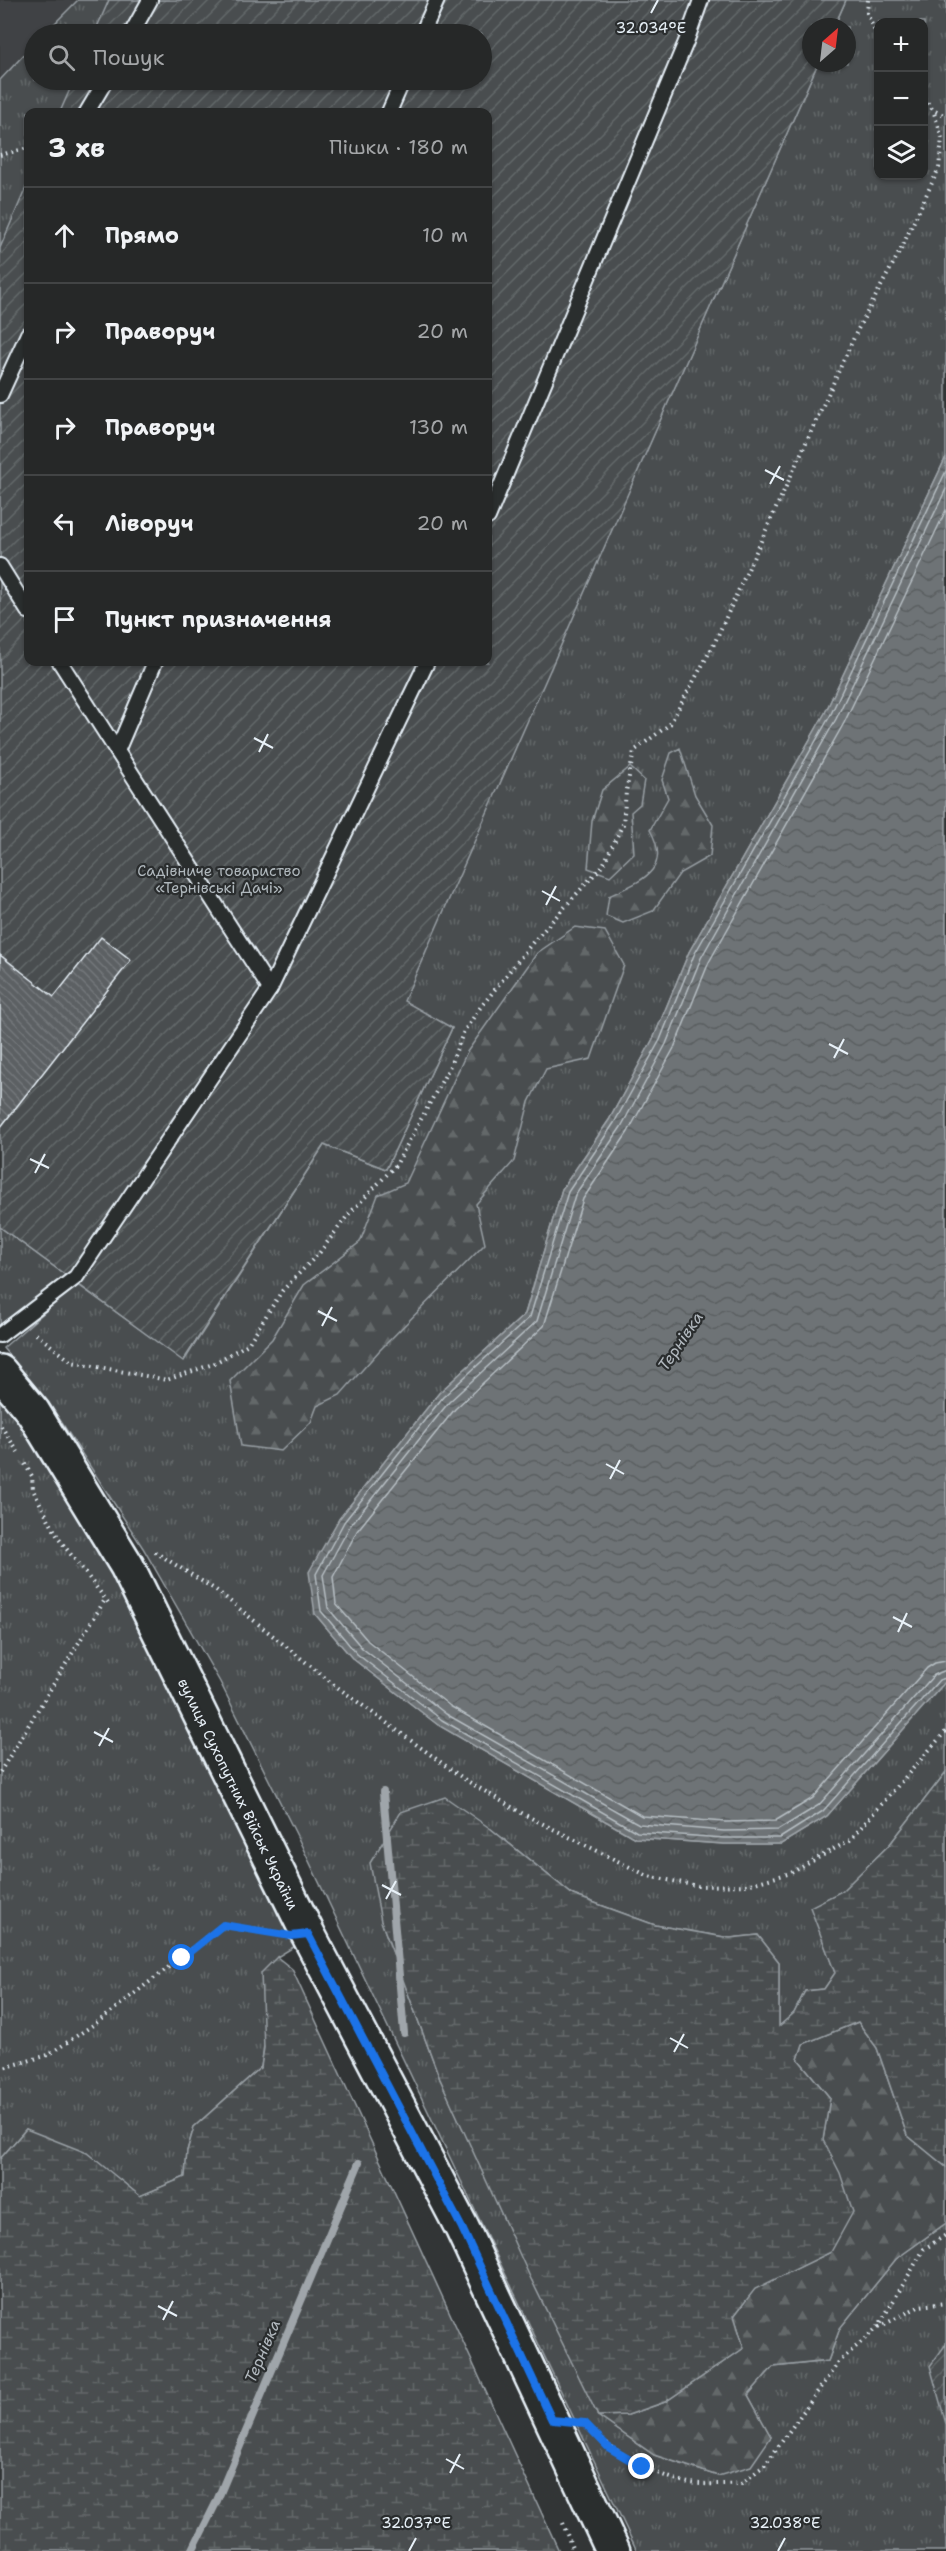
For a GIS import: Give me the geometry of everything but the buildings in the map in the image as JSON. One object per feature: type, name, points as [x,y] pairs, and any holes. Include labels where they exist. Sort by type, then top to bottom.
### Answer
[{"type":"street","name":"вулиця Сухопутних Військ України","points":[[0,1372],[33,1412],[137,1557],[308,1934],[462,2228],[613,2551]]},
{"type":"lane","points":[[137,24],[150,0]]},
{"type":"lane","points":[[426,24],[437,0]]},
{"type":"lane","points":[[492,508],[686,42],[701,0]]},
{"type":"lane","points":[[89,108],[100,90]]},
{"type":"lane","points":[[391,108],[399,90]]},
{"type":"lane","points":[[0,395],[24,343]]},
{"type":"lane","points":[[0,566],[24,605]]},
{"type":"lane","points":[[63,666],[270,989]]},
{"type":"lane","points":[[117,751],[153,666]]},
{"type":"lane","points":[[0,1335],[76,1277],[270,989],[425,666]]},
{"type":"path","points":[[868,0],[867,13],[874,28]]},
{"type":"path","points":[[20,1321],[72,1362],[167,1380],[213,1364],[248,1344],[282,1291],[320,1252],[348,1215],[396,1165],[448,1068],[469,1023],[533,942],[603,865],[623,824],[626,792],[634,751],[670,724],[713,646],[857,331],[900,251],[939,168],[942,138],[933,110],[928,103]]},
{"type":"path","points":[[933,110],[946,116]]},
{"type":"path","points":[[0,156],[24,149]]},
{"type":"path","points":[[0,1772],[56,1677],[137,1557],[216,1590],[333,1684],[464,1779],[525,1815],[648,1876],[698,1886],[747,1884],[791,1873],[850,1840],[946,1731]]},
{"type":"path","points":[[0,2069],[48,2055],[99,2021],[223,1925],[291,1936],[308,1934]]},
{"type":"path","points":[[878,2327],[924,2249],[946,2235]]},
{"type":"path","points":[[552,2420],[585,2423],[608,2447],[653,2471],[687,2482],[741,2484],[765,2465],[838,2363],[878,2327],[920,2306],[946,2303]]},
{"type":"shaded area","points":[[0,0],[78,0],[54,24],[24,24],[24,55],[0,80]]},
{"type":"green space","points":[[78,0],[168,0],[154,24],[54,24]]},
{"type":"green space","name":"Садівниче товариство «Тернівські Дачі»","points":[[109,0],[846,0],[838,18],[802,18],[802,72],[814,72],[404,1001],[452,1028],[386,1169],[324,1145],[183,1361],[0,1227],[0,248],[24,192],[24,666],[492,666],[492,108],[62,108],[70,90],[492,90],[492,24],[98,24]]},
{"type":"green space","points":[[846,0],[946,0],[946,457],[825,713],[689,952],[654,1037],[609,1120],[562,1189],[525,1314],[439,1393],[339,1519],[315,1614],[352,1658],[438,1725],[635,1838],[724,1844],[781,1844],[827,1816],[946,1681],[946,1772],[890,1844],[842,1891],[811,1907],[835,1973],[824,1989],[805,1991],[794,2013],[779,2027],[779,1962],[758,1935],[730,1938],[655,1925],[573,1895],[491,1829],[381,1921],[440,2079],[598,2416],[654,2455],[718,2476],[771,2437],[748,2395],[773,2367],[828,2361],[840,2328],[896,2259],[946,2223],[946,2551],[637,2551],[298,1838],[220,1682],[143,1548],[49,1403],[3,1348],[77,1284],[184,1361],[324,1145],[386,1169],[452,1028],[403,1001],[814,72],[856,72],[856,18],[838,18]]},
{"type":"green space","points":[[24,55],[24,90],[118,90],[110,108],[24,108],[24,378],[0,426],[0,80]]},
{"type":"green space","points":[[680,748],[695,795],[713,825],[710,856],[680,873],[653,911],[623,923],[606,916],[609,896],[642,879],[655,865],[658,856],[650,830],[668,798],[662,780],[671,753]]},
{"type":"green space","points":[[630,767],[644,780],[640,804],[631,812],[634,853],[610,876],[588,868],[592,821],[602,790]]},
{"type":"green space","points":[[575,927],[605,931],[624,965],[591,1059],[546,1069],[529,1102],[514,1161],[476,1204],[485,1244],[379,1351],[340,1395],[317,1406],[311,1422],[281,1451],[241,1446],[230,1381],[272,1339],[304,1285],[360,1242],[378,1195],[406,1183],[467,1052],[537,953]]},
{"type":"green space","points":[[0,1227],[67,1276],[0,1327]]},
{"type":"green space","points":[[0,1392],[22,1420],[99,1549],[297,1945],[277,1957],[261,2067],[194,2127],[187,2151],[185,2177],[140,2196],[120,2180],[26,2129],[0,2159]]},
{"type":"green space","points":[[946,1772],[946,2167],[907,2135],[877,2048],[858,2022],[803,2044],[798,2059],[830,2098],[823,2140],[840,2173],[853,2212],[831,2252],[755,2289],[734,2316],[744,2348],[665,2402],[628,2415],[598,2416],[530,2277],[440,2079],[381,1921],[370,1863],[401,1812],[445,1797],[491,1829],[573,1895],[655,1925],[730,1938],[758,1935],[779,1962],[779,2026],[794,2013],[805,1991],[824,1989],[835,1973],[810,1907],[842,1891],[890,1844]]},
{"type":"green space","points":[[277,1957],[292,1969],[559,2551],[0,2551],[0,2159],[26,2129],[87,2153],[140,2196],[185,2177],[187,2151],[194,2127],[261,2067],[264,2048],[261,1973]]},
{"type":"green space","points":[[858,2022],[877,2048],[907,2135],[946,2167],[946,2223],[896,2259],[840,2328],[828,2361],[773,2367],[748,2395],[771,2437],[751,2466],[718,2476],[654,2455],[598,2416],[628,2415],[665,2402],[744,2348],[734,2316],[754,2289],[831,2252],[823,2140],[830,2098],[798,2059],[803,2044]]},
{"type":"green space","points":[[946,2344],[946,2424],[930,2366]]},
{"type":"water","points":[[946,457],[946,1681],[827,1816],[781,1844],[724,1844],[635,1838],[438,1725],[352,1658],[315,1614],[309,1572],[339,1519],[439,1393],[525,1314],[562,1189],[609,1120],[654,1037],[689,952],[825,713]]},
{"type":"waterway","name":"Тернівка","points":[[383,1792],[404,2033]]},
{"type":"waterway","name":"Тернівка","points":[[192,2551],[216,2503],[359,2163]]},
{"type":"route","points":[[182,1958],[223,1925],[291,1936],[308,1934],[462,2228],[552,2420],[585,2423],[608,2447],[642,2467]]}]
